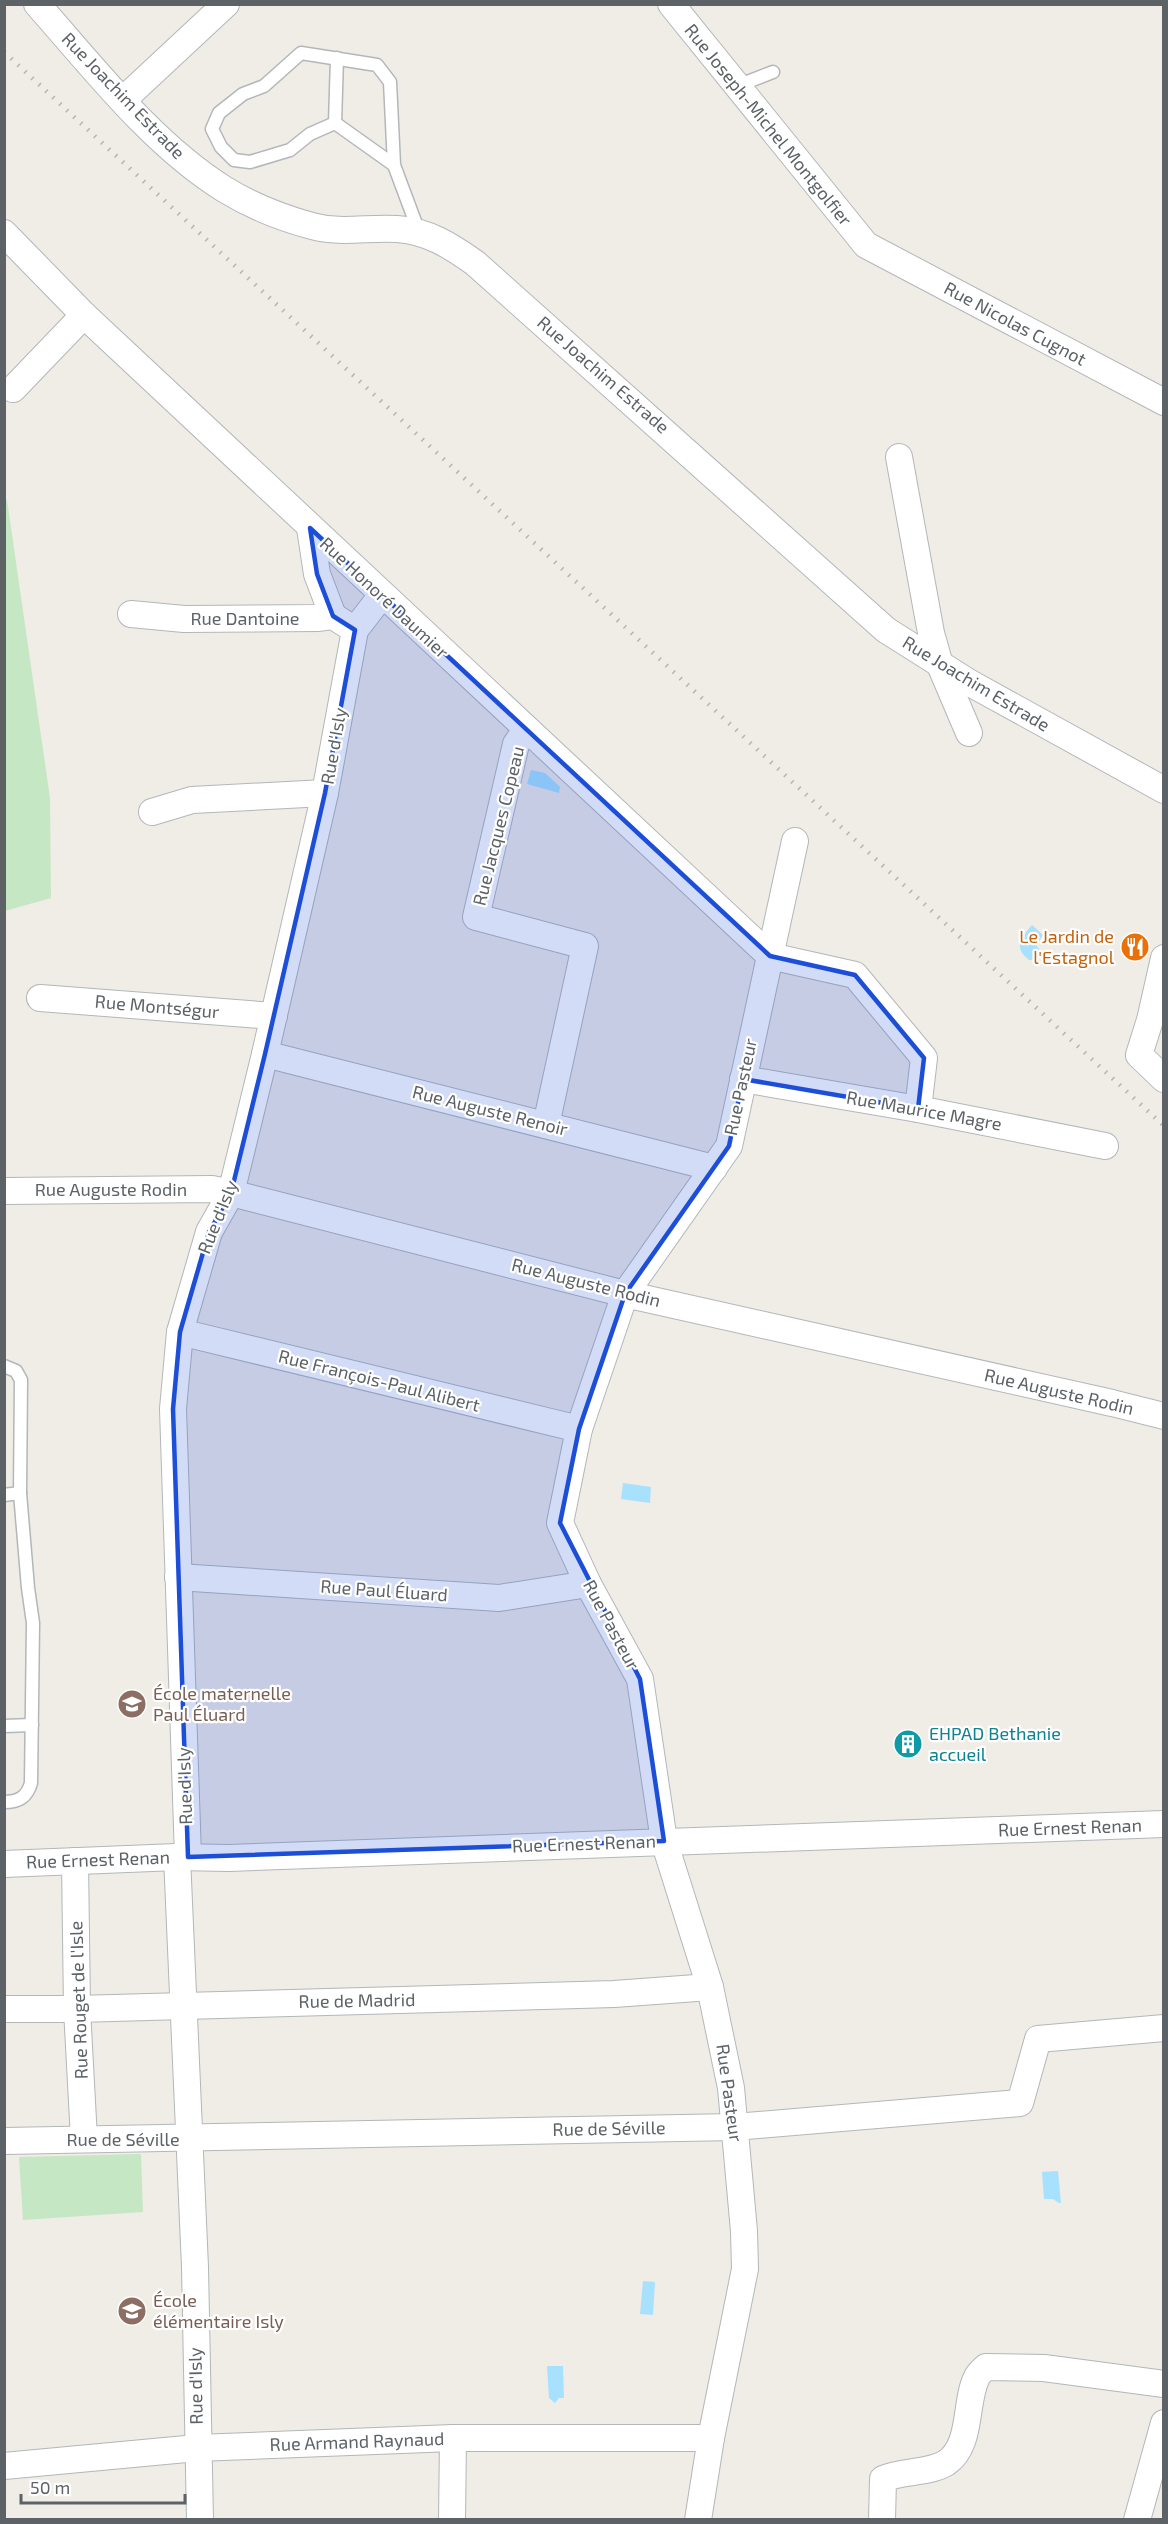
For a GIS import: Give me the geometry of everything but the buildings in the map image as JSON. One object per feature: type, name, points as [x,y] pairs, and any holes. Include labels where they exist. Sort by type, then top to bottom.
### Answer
[{"type":"street","name":"Rue Joachim Estrade","points":[[37,4],[123,100],[171,148],[199,172],[225,190],[288,219],[323,229],[344,232],[397,229],[419,232],[444,242],[475,263],[886,630],[940,665],[1164,790]]},
{"type":"street","points":[[123,100],[226,4]]},
{"type":"street","name":"Rue Joseph-Michel Montgolfier","points":[[671,4],[866,245]]},
{"type":"street","name":"Rue Honoré Daumier","points":[[4,233],[84,315],[770,957]]},
{"type":"street","name":"Rue Nicolas Cugnot","points":[[866,245],[1164,402]]},
{"type":"street","points":[[13,389],[84,315]]},
{"type":"street","points":[[899,457],[931,633],[940,665],[969,733]]},
{"type":"street","points":[[310,528],[317,574],[333,616],[355,630]]},
{"type":"street","name":"Rue d'Isly","points":[[200,2520],[190,2139],[184,2005],[178,1577],[173,1409],[180,1332],[209,1232],[231,1193],[266,1054],[326,793],[355,630],[382,596]]},
{"type":"street","name":"Rue Dantoine","points":[[131,614],[184,619],[333,616]]},
{"type":"street","name":"Rue Jacques Copeau","points":[[526,730],[516,744],[476,918],[585,946],[546,1125]]},
{"type":"street","points":[[152,812],[192,800],[326,793]]},
{"type":"street","name":"Rue Pasteur","points":[[698,2520],[711,2438],[744,2269],[744,2230],[731,2088],[710,1987],[664,1841],[640,1679],[588,1584],[560,1523],[579,1429],[625,1294],[729,1146],[795,841]]},
{"type":"street","points":[[770,957],[855,975],[924,1059],[918,1109]]},
{"type":"street","points":[[1164,958],[1150,1020],[1138,1055],[1164,1079]]},
{"type":"street","name":"Rue Montségur","points":[[40,998],[274,1017]]},
{"type":"street","name":"Rue Auguste Renoir","points":[[266,1054],[714,1168]]},
{"type":"street","name":"Rue Maurice Magre","points":[[743,1079],[918,1109],[1105,1146]]},
{"type":"street","name":"Rue Auguste Rodin","points":[[4,1191],[212,1190],[231,1193],[625,1294],[1164,1416]]},
{"type":"street","name":"Rue François-Paul Alibert","points":[[180,1332],[579,1429]]},
{"type":"street","name":"Rue Paul Éluard","points":[[178,1577],[499,1598],[588,1584]]},
{"type":"street","name":"Rue Ernest Renan","points":[[4,1864],[1164,1824]]},
{"type":"street","name":"Rue Rouget de l'Isle","points":[[75,1861],[77,2010],[84,2139]]},
{"type":"street","name":"Rue de Madrid","points":[[4,2009],[77,2010],[184,2005],[614,1994],[710,1987]]},
{"type":"street","name":"Rue de Séville","points":[[4,2141],[735,2127],[1020,2103],[1038,2039],[1164,2028]]},
{"type":"street","points":[[882,2520],[883,2479],[947,2462],[964,2440],[977,2377],[986,2367],[1044,2368],[1164,2384]]},
{"type":"street","points":[[1137,2520],[1164,2423]]},
{"type":"street","points":[[452,2520],[453,2438]]},
{"type":"street","name":"Rue Armand Raynaud","points":[[4,2466],[197,2448],[453,2438],[711,2438]]},
{"type":"lane","points":[[335,123],[310,134],[290,150],[250,162],[234,160],[221,147],[212,129],[219,113],[243,94],[264,86],[301,53],[377,65],[390,82],[394,165],[419,232]]},
{"type":"lane","points":[[335,123],[337,58]]},
{"type":"lane","points":[[737,86],[773,72]]},
{"type":"lane","points":[[335,123],[394,165]]},
{"type":"lane","points":[[4,1366],[16,1371],[21,1380],[20,1493],[33,1623],[31,1783],[28,1792],[21,1799],[4,1802]]},
{"type":"lane","points":[[4,1494],[20,1493]]},
{"type":"lane","points":[[4,1726],[32,1725]]},
{"type":"highlighted area","points":[[310,528],[770,956],[855,975],[924,1058],[918,1109],[743,1079],[729,1146],[625,1294],[579,1429],[560,1523],[640,1679],[664,1841],[188,1857],[173,1409],[180,1332],[209,1232],[231,1193],[325,793],[355,630],[333,616],[317,574]]},
{"type":"green space","points":[[5,499],[7,500],[50,798],[51,898],[5,911]]},
{"type":"green space","points":[[141,2154],[143,2212],[23,2220],[19,2157]]},
{"type":"water","points":[[531,770],[545,773],[560,787],[559,793],[527,784]]},
{"type":"water","points":[[1032,925],[1043,935],[1036,945],[1042,953],[1036,960],[1029,960],[1024,956],[1020,947],[1022,939]]},
{"type":"water","points":[[623,1483],[651,1487],[650,1503],[621,1499]]},
{"type":"water","points":[[1058,2171],[1061,2203],[1053,2199],[1044,2199],[1042,2172]]},
{"type":"water","points":[[643,2281],[655,2282],[653,2315],[640,2314]]},
{"type":"water","points":[[547,2366],[563,2366],[564,2398],[559,2398],[555,2403],[549,2398]]},
{"type":"railway","points":[[4,52],[1164,1126]]},
{"type":"place","name":"Le Jardin de l'Estagnol","points":[[1135,947]]},
{"type":"place","name":"École maternelle Paul Éluard","points":[[132,1704]]},
{"type":"place","name":"EHPAD Bethanie accueil","points":[[908,1744]]},
{"type":"place","name":"École élémentaire Isly","points":[[132,2311]]}]
